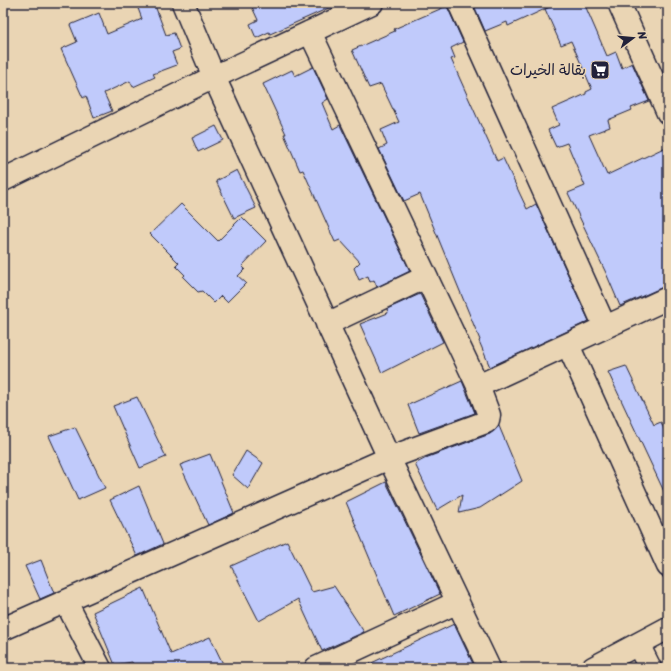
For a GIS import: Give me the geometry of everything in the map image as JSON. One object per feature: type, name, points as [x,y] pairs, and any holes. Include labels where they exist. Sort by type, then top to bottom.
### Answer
[{"type":"street","points":[[182,3],[214,77],[327,324],[489,668]]},
{"type":"street","points":[[3,180],[214,77],[372,3]]},
{"type":"street","points":[[458,3],[604,327]]},
{"type":"street","points":[[619,3],[668,113]]},
{"type":"street","points":[[3,630],[389,458],[488,420],[489,415],[478,386],[310,32]]},
{"type":"street","points":[[327,324],[426,277]]},
{"type":"street","points":[[478,386],[668,298]]},
{"type":"street","points":[[568,345],[668,566]]},
{"type":"street","points":[[66,602],[100,668]]},
{"type":"street","points":[[316,668],[458,602]]},
{"type":"street","points":[[592,668],[668,628]]},
{"type":"street","points":[[638,644],[650,668]]},
{"type":"building","points":[[136,3],[154,3],[166,35],[174,33],[180,49],[172,52],[177,65],[153,74],[155,77],[133,87],[130,81],[104,93],[112,111],[94,118],[86,96],[83,98],[61,49],[77,42],[70,25],[99,13],[107,34],[142,19]]},
{"type":"building","points":[[261,3],[340,3],[270,34],[269,32],[256,38],[250,24],[258,20],[252,7]]},
{"type":"building","points":[[473,3],[558,3],[508,26],[507,22],[485,31]]},
{"type":"building","points":[[560,3],[584,3],[607,56],[616,52],[622,68],[632,63],[649,101],[631,108],[632,110],[608,120],[610,127],[589,135],[607,175],[668,146],[668,286],[620,306],[568,193],[585,186],[567,143],[556,147],[548,130],[559,125],[552,109],[586,94],[586,92],[592,89],[571,41],[561,45],[545,9]]},
{"type":"building","points":[[447,6],[463,42],[451,48],[455,58],[451,59],[477,117],[497,161],[503,158],[527,209],[536,204],[589,321],[490,367],[420,194],[404,201],[379,149],[387,145],[381,130],[399,122],[381,84],[369,88],[352,50],[395,31],[394,29]]},
{"type":"building","points":[[313,67],[328,99],[322,103],[333,129],[340,125],[410,271],[377,287],[374,280],[370,282],[368,276],[359,280],[354,268],[360,262],[340,240],[335,242],[303,170],[300,171],[284,134],[286,134],[263,84],[292,70],[295,76]]},
{"type":"building","points":[[216,126],[223,140],[198,152],[192,138]]},
{"type":"building","points":[[237,170],[256,208],[234,218],[216,181]]},
{"type":"building","points":[[181,204],[218,241],[242,217],[266,241],[242,266],[245,269],[238,276],[246,283],[227,302],[221,296],[214,303],[202,291],[198,292],[183,277],[185,275],[176,266],[179,263],[150,234]]},
{"type":"building","points":[[420,294],[443,342],[382,373],[360,324],[388,313],[387,309]]},
{"type":"building","points":[[626,366],[654,425],[661,422],[668,438],[668,500],[608,372]]},
{"type":"building","points":[[462,381],[475,413],[419,433],[408,405]]},
{"type":"building","points":[[137,397],[166,457],[140,468],[113,406]]},
{"type":"building","points":[[499,426],[522,481],[480,508],[459,513],[462,495],[437,510],[415,464],[428,457],[490,434]]},
{"type":"building","points":[[75,427],[105,488],[78,500],[49,436]]},
{"type":"building","points":[[246,451],[263,463],[248,489],[232,475]]},
{"type":"building","points":[[210,454],[234,513],[208,525],[180,465]]},
{"type":"building","points":[[386,482],[440,594],[394,616],[346,502]]},
{"type":"building","points":[[139,486],[163,544],[137,556],[110,500]]},
{"type":"building","points":[[287,541],[312,592],[334,586],[364,632],[322,651],[298,599],[259,621],[231,566]]},
{"type":"building","points":[[41,560],[54,593],[40,599],[25,566]]},
{"type":"building","points":[[143,588],[171,654],[210,637],[225,668],[134,668],[132,662],[115,665],[93,612]]},
{"type":"building","points":[[454,624],[475,668],[361,668]]},
{"type":"place","name":"بقالة الخيرات","points":[[600,70]]}]
